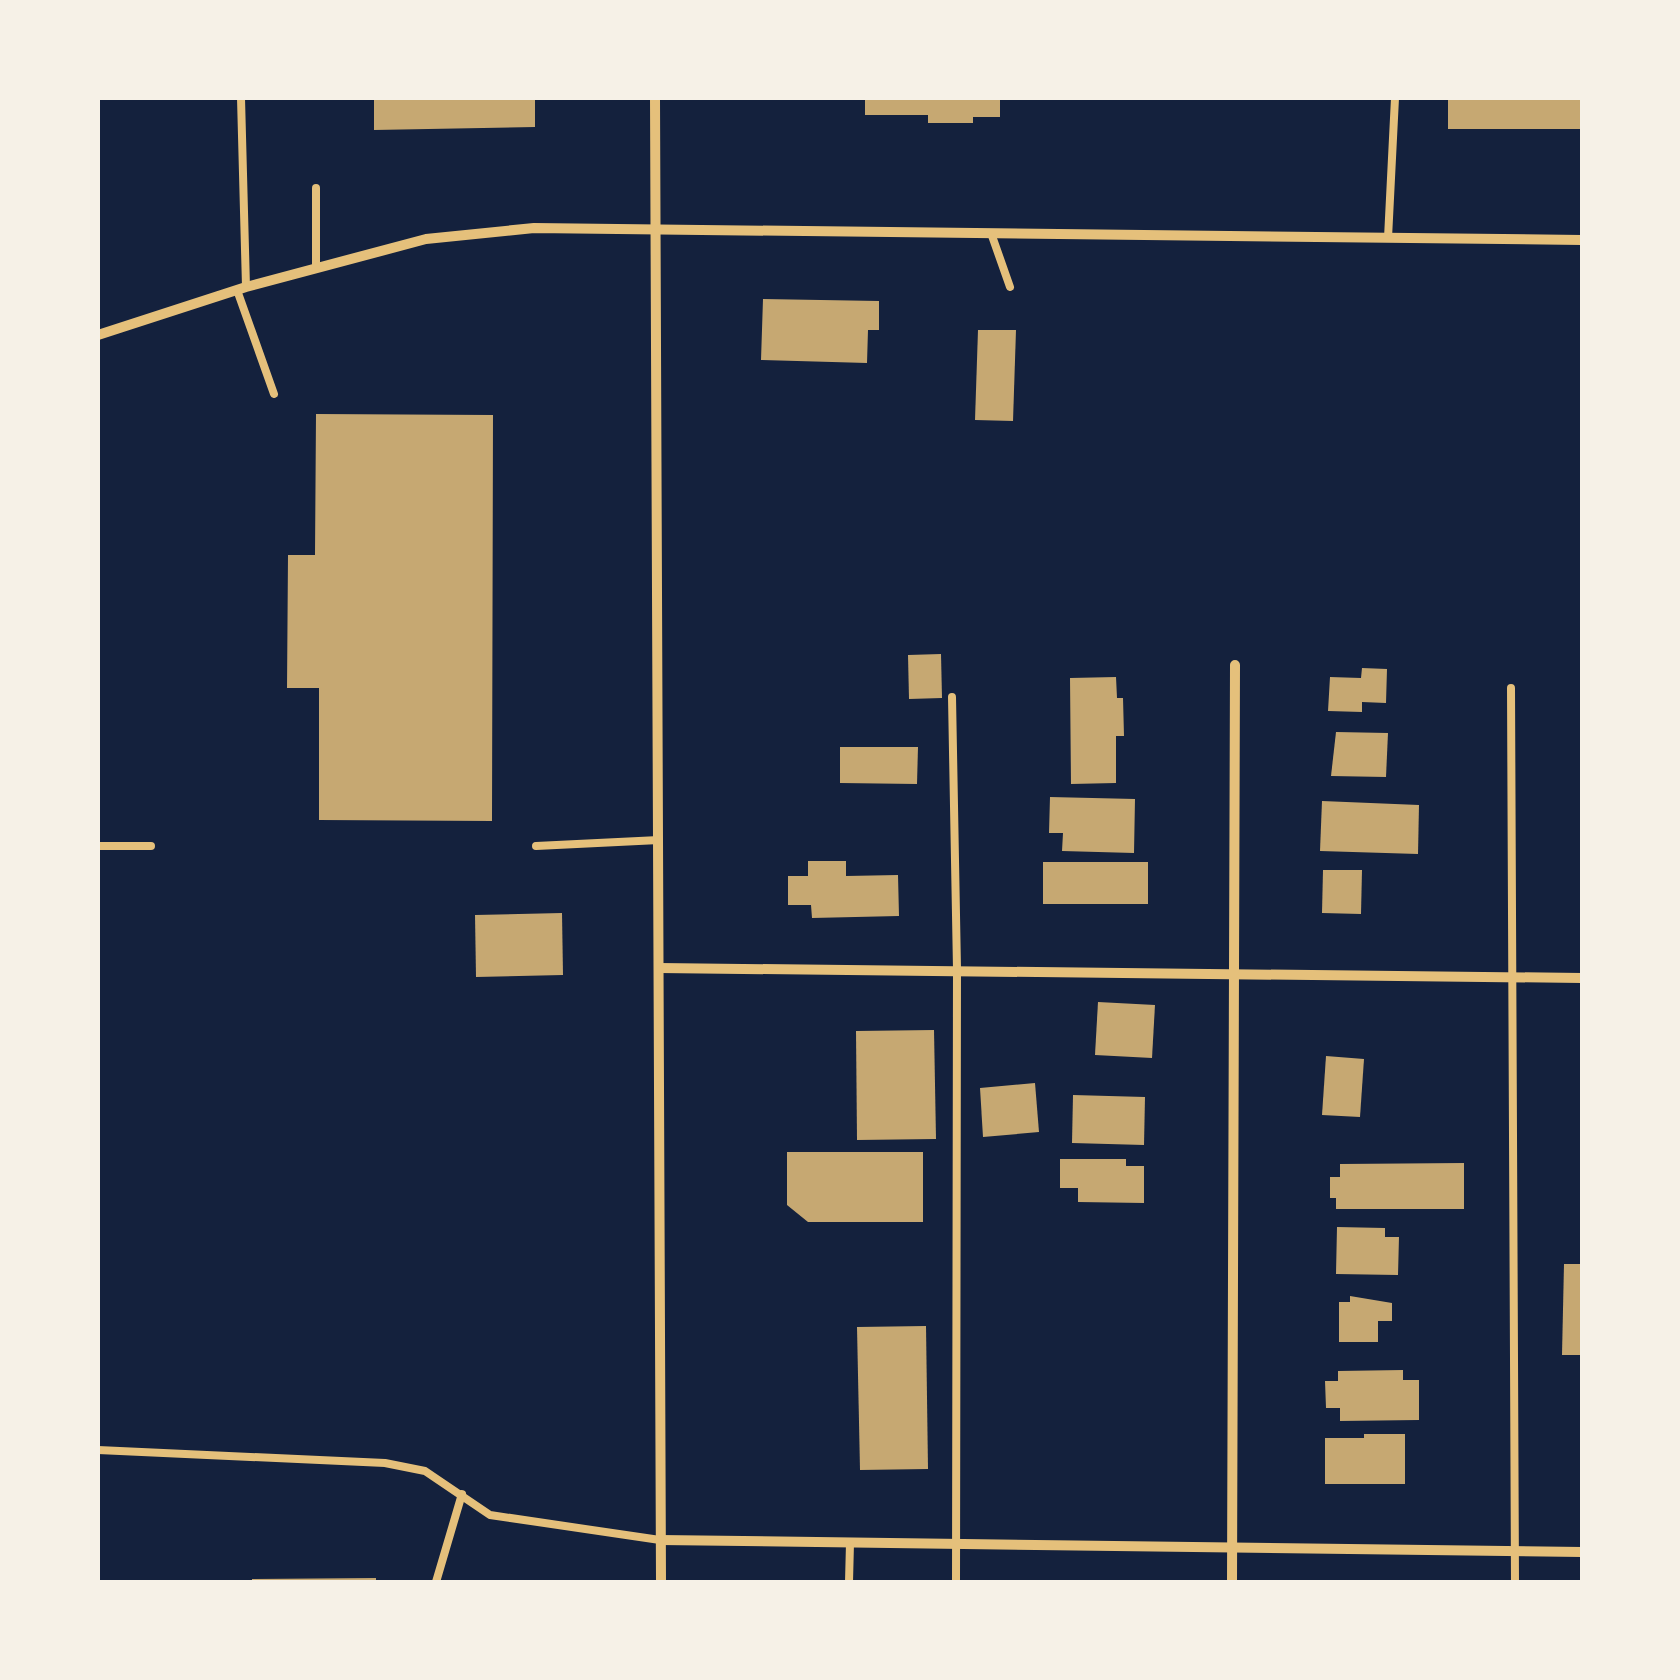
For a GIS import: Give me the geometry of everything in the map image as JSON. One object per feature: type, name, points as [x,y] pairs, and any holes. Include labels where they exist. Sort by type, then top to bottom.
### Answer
[{"type":"street","points":[[654,98],[660,1582]]},
{"type":"street","points":[[98,335],[242,288],[426,239],[534,228],[1582,240]]},
{"type":"street","points":[[1232,1582],[1235,665]]},
{"type":"street","points":[[659,968],[1582,978]]},
{"type":"street","points":[[660,1540],[1582,1552]]},
{"type":"lane","points":[[240,98],[242,288],[274,394]]},
{"type":"lane","points":[[1388,238],[1395,98]]},
{"type":"lane","points":[[316,188],[316,268]]},
{"type":"lane","points":[[991,233],[1010,286]]},
{"type":"lane","points":[[1511,688],[1509,976],[1516,1582]]},
{"type":"lane","points":[[952,697],[957,969],[956,1582]]},
{"type":"lane","points":[[536,846],[658,840]]},
{"type":"lane","points":[[98,846],[151,846]]},
{"type":"lane","points":[[98,1450],[385,1463],[425,1470],[490,1515],[660,1540]]},
{"type":"lane","points":[[436,1582],[462,1494]]},
{"type":"lane","points":[[849,1582],[850,1543]]},
{"type":"building","points":[[374,98],[535,98],[535,127],[374,130]]},
{"type":"building","points":[[865,98],[1000,98],[1000,117],[973,117],[973,123],[928,123],[928,115],[865,115]]},
{"type":"building","points":[[1448,98],[1582,98],[1582,129],[1448,129]]},
{"type":"building","points":[[763,299],[879,301],[879,330],[868,330],[867,363],[761,360]]},
{"type":"building","points":[[978,330],[1016,330],[1013,421],[975,420]]},
{"type":"building","points":[[316,414],[493,415],[492,821],[319,820],[319,688],[287,688],[288,555],[315,555]]},
{"type":"building","points":[[941,654],[942,698],[909,699],[908,655]]},
{"type":"building","points":[[1362,668],[1387,669],[1386,703],[1362,702],[1362,712],[1328,711],[1330,677],[1361,678]]},
{"type":"building","points":[[1116,677],[1117,698],[1123,698],[1124,736],[1116,736],[1116,783],[1071,784],[1070,678]]},
{"type":"building","points":[[1336,732],[1388,733],[1386,777],[1331,776]]},
{"type":"building","points":[[840,747],[918,747],[917,784],[840,783]]},
{"type":"building","points":[[1050,797],[1135,799],[1134,853],[1062,851],[1063,833],[1049,833]]},
{"type":"building","points":[[1322,801],[1419,805],[1418,854],[1320,851]]},
{"type":"building","points":[[808,861],[846,861],[846,876],[898,875],[899,916],[812,918],[811,905],[788,905],[788,876],[808,876]]},
{"type":"building","points":[[1043,862],[1148,862],[1148,904],[1043,904]]},
{"type":"building","points":[[1323,870],[1362,870],[1361,914],[1322,913]]},
{"type":"building","points":[[562,913],[563,975],[476,977],[475,915]]},
{"type":"building","points":[[1098,1002],[1155,1005],[1152,1058],[1095,1055]]},
{"type":"building","points":[[934,1030],[936,1139],[857,1140],[856,1031]]},
{"type":"building","points":[[1326,1056],[1364,1059],[1360,1117],[1322,1115]]},
{"type":"building","points":[[1035,1083],[1039,1132],[983,1137],[980,1088]]},
{"type":"building","points":[[1073,1095],[1145,1097],[1144,1145],[1072,1143]]},
{"type":"building","points":[[787,1152],[923,1152],[923,1222],[808,1222],[787,1205]]},
{"type":"building","points":[[1060,1159],[1126,1159],[1126,1166],[1144,1166],[1144,1203],[1078,1202],[1078,1188],[1060,1188]]},
{"type":"building","points":[[1464,1163],[1464,1209],[1336,1209],[1336,1198],[1330,1198],[1330,1177],[1340,1177],[1340,1164]]},
{"type":"building","points":[[1337,1227],[1385,1228],[1385,1237],[1399,1237],[1398,1275],[1336,1274]]},
{"type":"building","points":[[1564,1264],[1582,1264],[1582,1355],[1562,1355]]},
{"type":"building","points":[[1350,1296],[1392,1303],[1392,1321],[1378,1321],[1378,1342],[1339,1342],[1339,1302],[1350,1302]]},
{"type":"building","points":[[926,1326],[928,1469],[860,1470],[857,1327]]},
{"type":"building","points":[[1403,1370],[1403,1380],[1419,1380],[1419,1420],[1340,1421],[1340,1408],[1326,1408],[1325,1381],[1338,1381],[1338,1371]]},
{"type":"building","points":[[1364,1434],[1405,1434],[1405,1484],[1325,1484],[1325,1438],[1364,1438]]},
{"type":"building","points":[[376,1578],[376,1582],[252,1582],[252,1579]]}]
